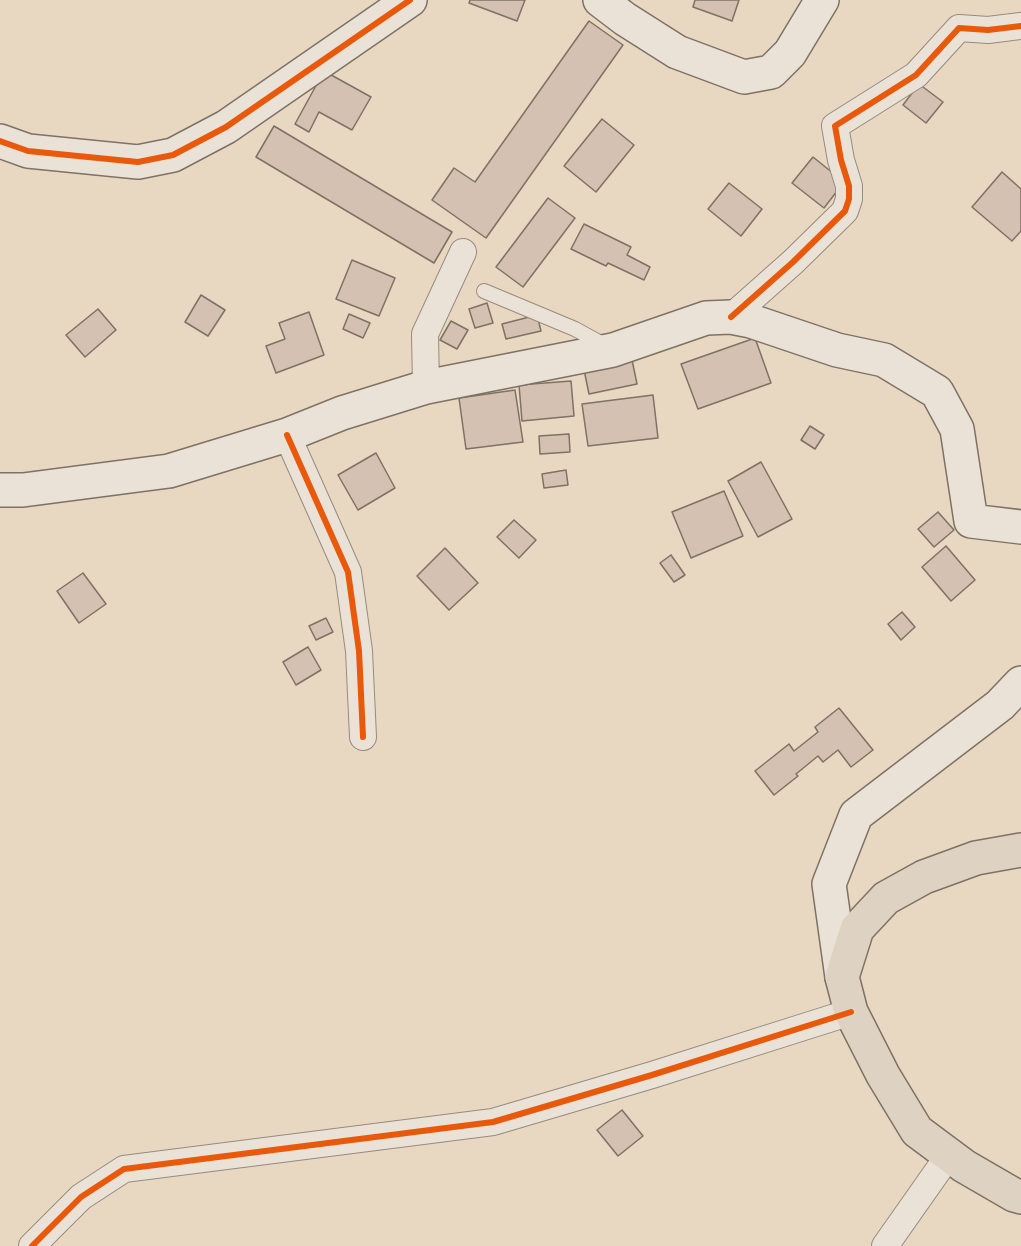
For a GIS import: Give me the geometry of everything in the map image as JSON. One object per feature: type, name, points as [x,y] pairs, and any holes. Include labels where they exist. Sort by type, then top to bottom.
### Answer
[{"type":"main road","points":[[0,141],[28,152],[138,162],[173,156],[226,128],[410,0]]},
{"type":"main road","points":[[600,0],[677,52],[744,76],[771,72],[790,53],[822,0]]},
{"type":"main road","points":[[0,490],[23,490],[169,471],[287,435],[342,413],[426,387],[613,350],[706,318],[731,317],[751,321],[837,350],[884,360],[937,392],[957,429],[971,521],[1021,527]]},
{"type":"main road","points":[[1021,683],[1000,705],[856,815],[829,884],[842,977],[851,1012],[883,1075],[917,1131],[964,1166],[1021,1197]]},
{"type":"main road","points":[[842,977],[857,928],[886,898],[924,877],[976,858],[1021,850]]},
{"type":"street","points":[[731,317],[845,211],[849,199],[849,186],[841,160],[835,126],[916,75],[959,28],[988,30],[1021,26]]},
{"type":"street","points":[[426,387],[425,334],[462,252]]},
{"type":"street","points":[[287,435],[348,572],[359,651],[363,737]]},
{"type":"street","points":[[32,1246],[81,1197],[124,1169],[493,1122],[851,1012]]},
{"type":"street","points":[[885,1246],[949,1155]]},
{"type":"lane","points":[[484,291],[575,329],[613,350]]},
{"type":"building","points":[[470,0],[525,0],[517,21],[469,3]]},
{"type":"building","points":[[695,0],[739,0],[732,21],[693,7]]},
{"type":"building","points":[[589,21],[623,45],[486,238],[432,200],[454,168],[475,182]]},
{"type":"building","points":[[324,71],[371,97],[352,130],[319,112],[309,132],[295,124]]},
{"type":"building","points":[[919,84],[943,102],[926,123],[903,105]]},
{"type":"building","points":[[602,119],[634,145],[596,192],[564,166]]},
{"type":"building","points":[[274,126],[452,232],[434,263],[256,157]]},
{"type":"building","points":[[813,157],[844,182],[824,208],[792,183]]},
{"type":"building","points":[[1002,172],[1021,189],[1021,231],[1012,241],[972,207]]},
{"type":"building","points":[[729,183],[762,209],[741,236],[708,209]]},
{"type":"building","points":[[548,198],[575,218],[523,287],[496,267]]},
{"type":"building","points":[[584,224],[631,247],[627,255],[650,267],[644,280],[608,263],[606,266],[571,249]]},
{"type":"building","points":[[352,260],[395,278],[379,316],[336,299]]},
{"type":"building","points":[[201,295],[225,310],[208,336],[185,322]]},
{"type":"building","points":[[487,303],[493,323],[475,328],[469,309]]},
{"type":"building","points":[[98,309],[116,330],[85,357],[66,335]]},
{"type":"building","points":[[309,312],[324,355],[276,373],[266,346],[285,339],[279,323]]},
{"type":"building","points":[[349,314],[370,323],[363,338],[343,329]]},
{"type":"building","points":[[537,315],[541,331],[506,339],[502,324]]},
{"type":"building","points":[[451,321],[468,330],[457,349],[440,340]]},
{"type":"building","points":[[755,338],[771,383],[698,409],[681,364]]},
{"type":"building","points":[[631,355],[637,384],[589,394],[583,365]]},
{"type":"building","points":[[571,381],[574,416],[522,421],[519,385]]},
{"type":"building","points":[[515,390],[523,442],[466,449],[459,398]]},
{"type":"building","points":[[653,395],[658,438],[588,446],[582,404]]},
{"type":"building","points":[[810,426],[824,435],[815,449],[801,440]]},
{"type":"building","points":[[569,434],[570,452],[540,454],[539,436]]},
{"type":"building","points":[[376,453],[395,488],[358,510],[338,475]]},
{"type":"building","points":[[761,462],[792,519],[758,537],[728,481]]},
{"type":"building","points":[[566,470],[568,485],[544,488],[542,474]]},
{"type":"building","points":[[724,491],[743,536],[691,558],[672,512]]},
{"type":"building","points":[[938,512],[954,530],[934,547],[918,529]]},
{"type":"building","points":[[514,520],[536,540],[519,558],[497,537]]},
{"type":"building","points":[[946,546],[975,580],[951,601],[922,567]]},
{"type":"building","points":[[445,548],[478,583],[449,610],[417,576]]},
{"type":"building","points":[[671,555],[685,575],[674,582],[660,563]]},
{"type":"building","points":[[83,573],[106,604],[79,623],[57,591]]},
{"type":"building","points":[[902,612],[915,627],[901,640],[888,624]]},
{"type":"building","points":[[326,618],[333,632],[316,640],[309,626]]},
{"type":"building","points":[[308,647],[321,670],[296,685],[283,662]]},
{"type":"building","points":[[839,708],[873,750],[851,767],[838,750],[823,762],[818,756],[774,795],[755,771],[789,744],[794,751],[818,732],[815,727]]},
{"type":"building","points":[[622,1110],[643,1136],[618,1156],[597,1130]]},
{"type":"cycle path","points":[[0,141],[28,151],[138,162],[173,155],[226,127],[410,0]]},
{"type":"cycle path","points":[[731,317],[793,262],[845,211],[849,199],[849,186],[841,160],[835,126],[916,75],[959,28],[988,30],[1021,26]]},
{"type":"cycle path","points":[[287,435],[348,572],[359,651],[363,737]]},
{"type":"cycle path","points":[[32,1246],[81,1197],[124,1169],[493,1122],[851,1012]]}]
